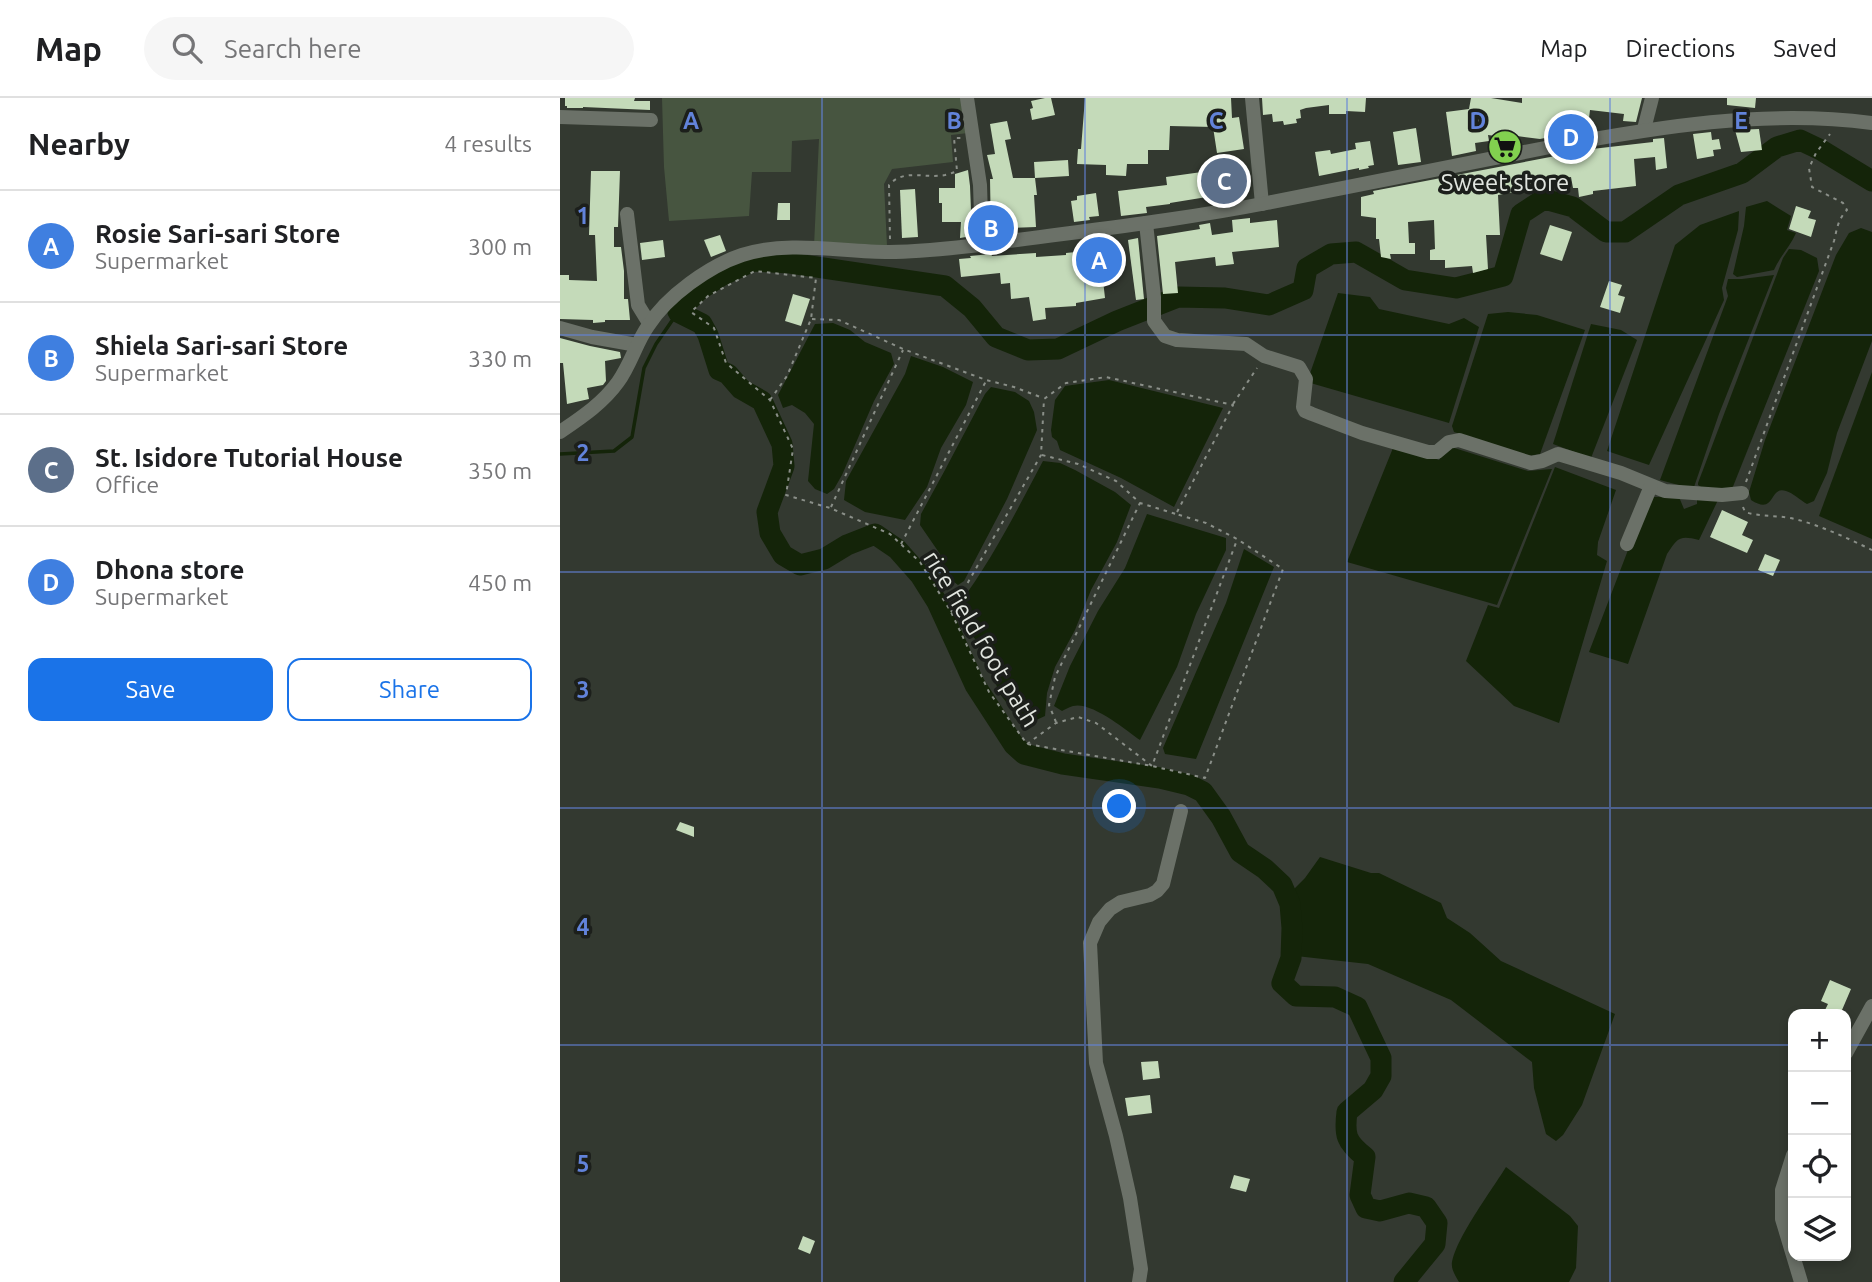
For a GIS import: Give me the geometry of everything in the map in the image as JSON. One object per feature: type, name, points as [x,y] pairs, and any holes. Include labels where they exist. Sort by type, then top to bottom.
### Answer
[{"type":"street","points":[[967,98],[980,186],[982,245]]},
{"type":"street","points":[[1252,98],[1262,204]]},
{"type":"street","points":[[1644,130],[1652,98]]},
{"type":"street","points":[[560,117],[651,120]]},
{"type":"street","points":[[560,432],[601,403],[629,365],[649,323],[670,299],[696,279],[740,256],[775,247],[890,252],[982,245],[1146,223],[1234,204],[1262,204],[1644,130],[1743,118],[1841,119],[1872,123]]},
{"type":"street","points":[[627,215],[638,305],[649,323]]},
{"type":"street","points":[[1146,223],[1154,321],[1165,336],[1177,340],[1246,344],[1264,356],[1299,367],[1306,379],[1302,404],[1305,411],[1363,433],[1433,452],[1453,440],[1459,440],[1531,463],[1558,454],[1621,473],[1665,491],[1722,495],[1742,493]]},
{"type":"street","points":[[560,328],[637,345]]},
{"type":"street","points":[[1626,544],[1651,486]]},
{"type":"street","points":[[1139,1282],[1141,1269],[1130,1198],[1096,1063],[1090,943],[1099,922],[1110,909],[1121,902],[1150,895],[1163,884],[1181,811]]},
{"type":"street","points":[[1851,1044],[1872,1006]]},
{"type":"street","points":[[1788,1171],[1782,1190],[1782,1219],[1801,1282]]},
{"type":"path","points":[[890,252],[889,186],[895,178],[913,175],[944,176],[957,171],[954,138],[972,138]]},
{"type":"path","points":[[1822,144],[1809,168],[1812,187],[1843,203],[1847,210],[1838,225],[1742,493],[1743,510],[1758,515],[1791,518],[1825,528],[1872,550]]},
{"type":"path","name":"rice field foot path","points":[[769,400],[787,376],[811,319],[816,278],[755,271],[708,296],[691,312],[714,328],[726,363],[769,400],[793,449],[786,495],[830,508],[890,534],[920,562],[951,612],[989,692],[1027,744],[1205,778],[1283,569],[1237,539]]},
{"type":"path","points":[[811,319],[839,320],[903,349],[1044,398]]},
{"type":"path","points":[[830,508],[903,349]]},
{"type":"path","points":[[1176,514],[1233,405],[1264,356]]},
{"type":"path","points":[[1044,398],[1066,383],[1107,377],[1233,405]]},
{"type":"path","points":[[901,544],[986,380]]},
{"type":"path","points":[[951,612],[1041,455],[1044,398]]},
{"type":"path","points":[[1027,744],[1056,723],[1078,718],[1096,723],[1152,766],[1237,539],[1206,523],[1140,503],[1116,481],[1078,464],[1041,455]]},
{"type":"path","points":[[1056,723],[1049,705],[1055,677],[1140,503]]},
{"type":"shaded area","points":[[662,98],[963,98],[968,133],[951,135],[953,162],[892,169],[884,184],[887,246],[814,246],[819,139],[792,141],[791,172],[752,172],[749,216],[669,221]]},
{"type":"shaded area","points":[[1767,201],[1791,216],[1787,230],[1796,233],[1774,270],[1737,277],[1733,274],[1746,207]]},
{"type":"shaded area","points":[[1739,211],[1738,230],[1722,288],[1724,300],[1649,465],[1607,451],[1675,245],[1700,225]]},
{"type":"shaded area","points":[[1861,228],[1872,232],[1872,341],[1837,433],[1827,473],[1814,501],[1807,504],[1781,490],[1769,503],[1759,504],[1751,500],[1749,492],[1765,440],[1836,255],[1849,233]]},
{"type":"shaded area","points":[[1789,249],[1801,250],[1817,258],[1819,271],[1732,489],[1704,489],[1698,483],[1783,258]]},
{"type":"shaded area","points":[[1774,275],[1719,414],[1694,487],[1660,480],[1728,296],[1728,279]]},
{"type":"shaded area","points":[[1338,293],[1370,297],[1379,309],[1449,324],[1464,318],[1479,327],[1449,423],[1307,382]]},
{"type":"shaded area","points":[[1508,312],[1537,315],[1585,330],[1540,454],[1527,456],[1454,432],[1452,426],[1488,314]]},
{"type":"shaded area","points":[[833,323],[850,330],[865,342],[891,353],[894,364],[874,401],[842,475],[834,489],[827,494],[815,489],[808,481],[814,424],[805,413],[792,405],[783,408],[778,395],[815,324]]},
{"type":"shaded area","points":[[1591,324],[1621,330],[1637,340],[1591,458],[1553,444]]},
{"type":"shaded area","points":[[911,356],[943,367],[973,382],[966,405],[941,448],[927,487],[905,520],[865,512],[844,500],[846,481],[905,374]]},
{"type":"shaded area","points":[[1872,372],[1872,539],[1819,516]]},
{"type":"shaded area","points":[[1109,380],[1223,408],[1174,507],[1121,478],[1060,450],[1057,441],[1052,437],[1055,400],[1065,386]]},
{"type":"shaded area","points":[[991,387],[1015,392],[1029,401],[1037,430],[1007,499],[964,581],[958,585],[946,576],[940,554],[920,525],[921,514]]},
{"type":"shaded area","points":[[1395,443],[1439,460],[1448,446],[1528,471],[1552,469],[1497,605],[1347,562]]},
{"type":"shaded area","points":[[1043,461],[1060,463],[1075,470],[1115,492],[1131,505],[1117,542],[1055,667],[1047,693],[1045,716],[1022,722],[999,693],[995,681],[997,669],[989,649],[974,638],[959,604],[993,552]]},
{"type":"shaded area","points":[[1555,467],[1616,490],[1598,542],[1597,555],[1607,561],[1559,723],[1514,706],[1466,661],[1488,605],[1499,608]]},
{"type":"shaded area","points":[[1652,497],[1679,497],[1684,509],[1697,504],[1697,499],[1718,500],[1699,540],[1680,539],[1667,554],[1628,664],[1589,652],[1633,537]]},
{"type":"shaded area","points":[[1147,514],[1226,538],[1226,550],[1196,614],[1177,667],[1140,740],[1108,717],[1089,708],[1073,706],[1062,711],[1054,706],[1070,666],[1098,611],[1125,568]]},
{"type":"shaded area","points":[[1244,549],[1274,567],[1196,759],[1165,754],[1163,748],[1226,603]]},
{"type":"shaded area","points":[[1320,857],[1379,873],[1441,903],[1447,918],[1470,933],[1501,961],[1615,1014],[1582,1105],[1563,1135],[1556,1141],[1546,1134],[1534,1088],[1532,1062],[1451,1000],[1368,964],[1296,956],[1298,913],[1293,890]]},
{"type":"shaded area","points":[[1506,1167],[1570,1216],[1578,1226],[1576,1268],[1569,1282],[1459,1282],[1452,1267],[1453,1257],[1474,1217]]},
{"type":"building","points":[[565,98],[635,98],[634,101],[650,101],[650,110],[567,108]]},
{"type":"building","points":[[1051,98],[1055,115],[1032,120],[1031,101]]},
{"type":"building","points":[[1085,98],[1231,98],[1232,118],[1239,117],[1244,149],[1217,153],[1213,127],[1170,126],[1169,150],[1148,150],[1148,164],[1127,164],[1126,176],[1106,175],[1106,165],[1077,164],[1078,149],[1081,149]]},
{"type":"building","points":[[1262,98],[1366,98],[1365,112],[1329,114],[1329,105],[1306,108],[1300,110],[1301,118],[1296,119],[1297,123],[1284,125],[1283,121],[1273,122],[1272,114],[1263,115]]},
{"type":"building","points":[[1471,98],[1522,103],[1522,98],[1642,98],[1636,122],[1623,121],[1624,114],[1590,110],[1588,126],[1564,123],[1563,129],[1546,127],[1545,138],[1540,139],[1488,135],[1489,141],[1475,143],[1476,151],[1452,156],[1446,112],[1469,109]]},
{"type":"building","points":[[1727,98],[1756,98],[1755,108],[1727,105]]},
{"type":"building","points":[[1007,121],[1011,139],[1005,140],[1013,178],[1035,178],[1036,227],[1007,228],[1007,232],[991,234],[990,179],[993,179],[987,155],[995,154],[990,124]]},
{"type":"building","points":[[1416,128],[1421,162],[1398,165],[1393,132]]},
{"type":"building","points":[[1759,129],[1762,150],[1741,152],[1735,130]]},
{"type":"building","points":[[1711,132],[1712,140],[1719,139],[1721,149],[1713,150],[1714,156],[1697,159],[1693,134]]},
{"type":"building","points":[[1664,138],[1667,168],[1656,170],[1655,157],[1634,159],[1636,186],[1593,191],[1593,194],[1579,197],[1578,188],[1573,188],[1571,177],[1555,179],[1555,176],[1535,180],[1535,183],[1529,184],[1530,189],[1498,195],[1500,235],[1486,235],[1488,269],[1473,273],[1472,266],[1445,268],[1445,260],[1430,260],[1430,250],[1435,249],[1434,220],[1408,222],[1409,243],[1415,243],[1415,254],[1390,254],[1391,259],[1381,257],[1379,239],[1376,239],[1376,218],[1361,216],[1361,197],[1374,194],[1373,191]]},
{"type":"building","points":[[1370,141],[1374,165],[1319,176],[1315,152],[1330,150],[1331,154],[1356,149],[1355,143]]},
{"type":"building","points":[[1068,160],[1069,176],[1035,178],[1034,162]]},
{"type":"building","points":[[968,170],[972,236],[960,238],[961,222],[942,222],[939,188],[955,188],[955,174]]},
{"type":"building","points":[[591,171],[620,171],[618,227],[614,227],[614,247],[621,247],[624,299],[628,299],[630,320],[593,323],[593,320],[560,319],[560,275],[569,275],[569,280],[597,281],[595,235],[589,235]]},
{"type":"building","points":[[1209,171],[1213,196],[1146,207],[1147,213],[1121,216],[1118,191],[1167,185],[1166,177]]},
{"type":"building","points":[[915,189],[918,237],[902,238],[900,190]]},
{"type":"building","points":[[1096,193],[1099,216],[1074,222],[1071,201],[1077,200],[1077,196]]},
{"type":"building","points":[[778,203],[790,203],[790,220],[777,220]]},
{"type":"building","points":[[1796,206],[1811,211],[1808,218],[1816,220],[1811,237],[1789,229]]},
{"type":"building","points":[[1250,218],[1250,223],[1277,220],[1279,247],[1232,252],[1234,264],[1216,266],[1215,257],[1175,262],[1178,293],[1163,294],[1157,236],[1200,229],[1199,225],[1210,223],[1212,235],[1233,232],[1232,220]]},
{"type":"building","points":[[1550,225],[1572,232],[1562,261],[1540,254]]},
{"type":"building","points":[[720,235],[726,251],[711,257],[704,240]]},
{"type":"building","points":[[1138,238],[1144,299],[1136,300],[1128,240]]},
{"type":"building","points":[[663,240],[665,257],[642,260],[640,243]]},
{"type":"building","points":[[1086,251],[1086,283],[1103,280],[1105,298],[1076,303],[1076,306],[1045,308],[1046,319],[1033,321],[1029,297],[1011,299],[1010,283],[1001,284],[1000,273],[961,277],[959,259],[971,258],[970,256],[1036,253],[1036,257]]},
{"type":"building","points":[[1609,281],[1622,285],[1618,295],[1625,297],[1620,313],[1600,307]]},
{"type":"building","points":[[793,294],[810,299],[801,326],[785,321]]},
{"type":"building","points":[[560,338],[620,352],[621,358],[605,361],[606,381],[603,385],[587,388],[589,399],[567,404],[563,363],[560,363]]},
{"type":"building","points":[[1722,510],[1748,522],[1742,535],[1753,540],[1747,553],[1710,537]]},
{"type":"building","points":[[1765,554],[1780,560],[1773,576],[1758,570]]},
{"type":"building","points":[[680,822],[694,827],[694,837],[676,830]]},
{"type":"building","points":[[1830,980],[1851,989],[1842,1009],[1826,1009],[1828,1004],[1821,1001]]},
{"type":"building","points":[[1158,1061],[1160,1078],[1143,1080],[1141,1062]]},
{"type":"building","points":[[1150,1095],[1152,1113],[1128,1116],[1125,1098]]},
{"type":"building","points":[[1234,1175],[1250,1179],[1246,1192],[1230,1188]]},
{"type":"building","points":[[803,1236],[815,1241],[810,1254],[798,1249]]},
{"type":"waterway","points":[[1404,1282],[1435,1244],[1437,1223],[1426,1207],[1409,1203],[1380,1211],[1366,1208],[1360,1195],[1365,1157],[1348,1138],[1347,1112],[1373,1090],[1381,1076],[1381,1058],[1357,1007],[1335,997],[1296,996],[1282,983],[1291,958],[1292,928],[1290,904],[1282,885],[1240,852],[1221,817],[1203,792],[1189,785],[1160,778],[1063,764],[1024,754],[1014,745],[975,685],[937,602],[920,575],[897,549],[875,534],[847,545],[824,559],[800,565],[783,555],[770,533],[767,512],[784,466],[782,444],[762,401],[741,389],[728,374],[719,370],[702,324],[678,312],[698,291],[721,276],[753,261],[790,263],[945,286],[972,308],[996,337],[1028,350],[1058,349],[1117,321],[1178,297],[1225,298],[1269,305],[1303,290],[1307,268],[1331,254],[1356,252],[1405,280],[1456,288],[1503,276],[1521,214],[1544,199],[1573,207],[1606,232],[1625,232],[1679,195],[1742,173],[1777,147],[1800,140],[1872,181]]},
{"type":"waterway","points":[[560,454],[614,451],[632,437],[644,368],[656,344],[678,312]]},
{"type":"place","name":"Dhona store","points":[[1571,137]]},
{"type":"place","name":"Sweet store","points":[[1505,147]]},
{"type":"place","name":"St. Isidore Tutorial House","points":[[1224,181]]},
{"type":"place","name":"Shiela Sari-sari Store","points":[[991,228]]},
{"type":"place","name":"Rosie Sari-sari Store","points":[[1099,260]]}]
